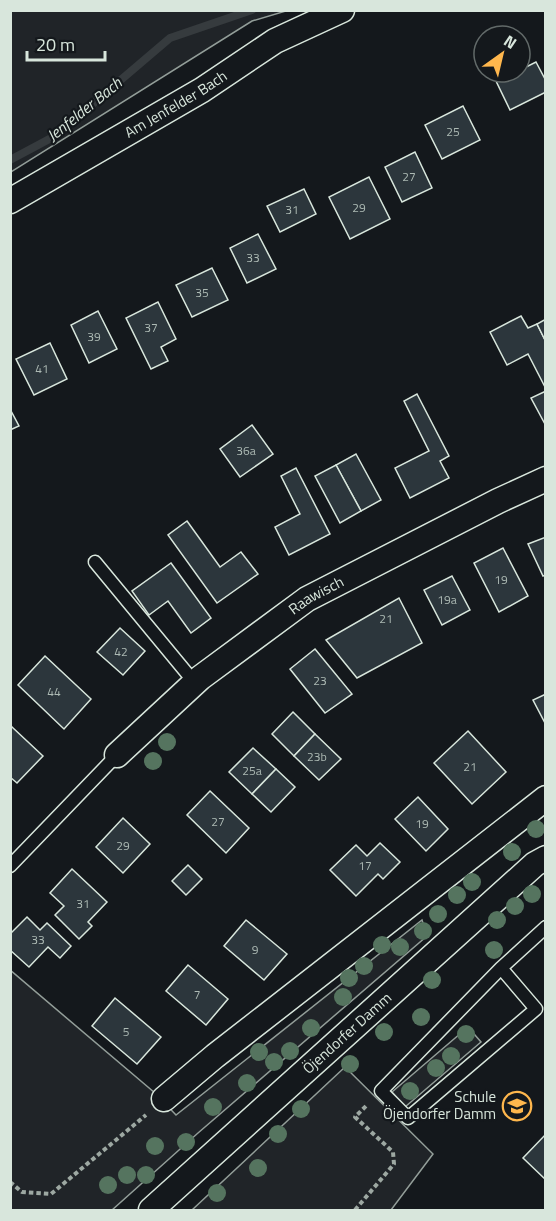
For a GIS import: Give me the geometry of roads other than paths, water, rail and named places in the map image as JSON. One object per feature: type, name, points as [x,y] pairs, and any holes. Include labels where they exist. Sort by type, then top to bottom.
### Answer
[{"type":"street","name":"Am Jenfelder Bach","points":[[10,201],[202,90],[274,41],[342,10]]},
{"type":"street","name":"Raawisch","points":[[117,755],[195,683],[307,599],[498,501],[546,479]]},
{"type":"street","points":[[164,1099],[546,798]]},
{"type":"street","name":"Öjendorfer Damm","points":[[151,1210],[536,864],[546,858]]},
{"type":"lane","points":[[95,562],[195,683]]},
{"type":"lane","points":[[10,866],[117,755]]},
{"type":"lane","points":[[501,968],[537,1009],[408,1118],[381,1091],[501,968],[546,927]]},
{"type":"waterway","name":"Jenfelder Bach","points":[[10,160],[55,136],[170,38],[252,10]]},
{"type":"place","name":"Schule Öjendorfer Damm","points":[[517,1106]]}]
